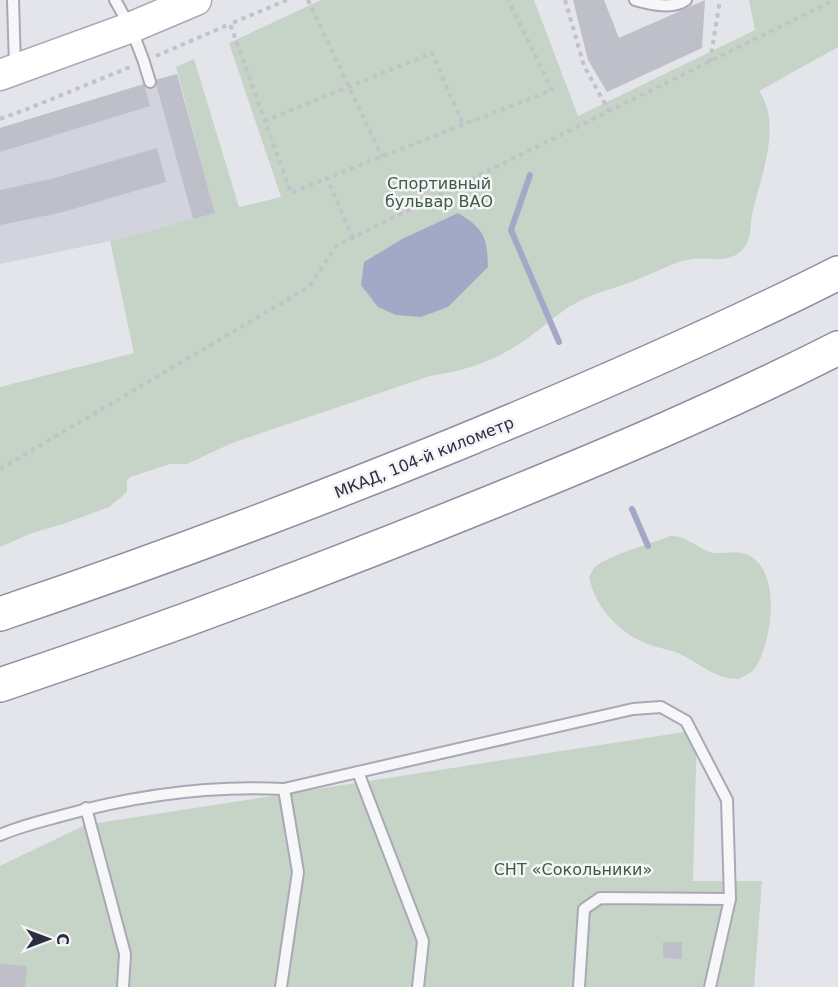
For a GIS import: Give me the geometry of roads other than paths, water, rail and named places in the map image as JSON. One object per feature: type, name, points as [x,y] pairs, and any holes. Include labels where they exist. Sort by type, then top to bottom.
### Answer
[{"type":"highway","name":"МКАД, 104-й километр","points":[[0,615],[126,572],[338,492],[592,388],[782,302],[830,271]]},
{"type":"highway","points":[[0,685],[148,635],[362,554],[619,450],[838,348]]},
{"type":"street","points":[[8,72],[132,27],[196,0]]},
{"type":"lane","points":[[8,72],[13,0]]},
{"type":"lane","points":[[115,0],[132,27],[150,82]]},
{"type":"lane","points":[[635,0],[658,5],[680,4],[686,0]]},
{"type":"lane","points":[[0,835],[86,808],[174,792],[245,787],[284,789],[633,709],[661,707],[686,721],[727,800],[730,899],[710,987]]},
{"type":"lane","points":[[358,772],[423,941],[418,987]]},
{"type":"lane","points":[[281,987],[298,872],[284,789]]},
{"type":"lane","points":[[86,808],[125,954],[123,987]]},
{"type":"lane","points":[[579,987],[584,909],[600,898],[730,899]]},
{"type":"water","points":[[458,213],[474,224],[482,234],[487,248],[488,267],[448,307],[421,317],[396,315],[378,307],[361,285],[364,262],[402,239]]},
{"type":"waterway","points":[[530,175],[511,230],[559,342]]},
{"type":"waterway","points":[[632,509],[648,546]]},
{"type":"park label","name":"Спортивный бульвар ВАО","points":[[439,192]]},
{"type":"park label","name":"СНТ «Сокольники»","points":[[573,869]]}]
